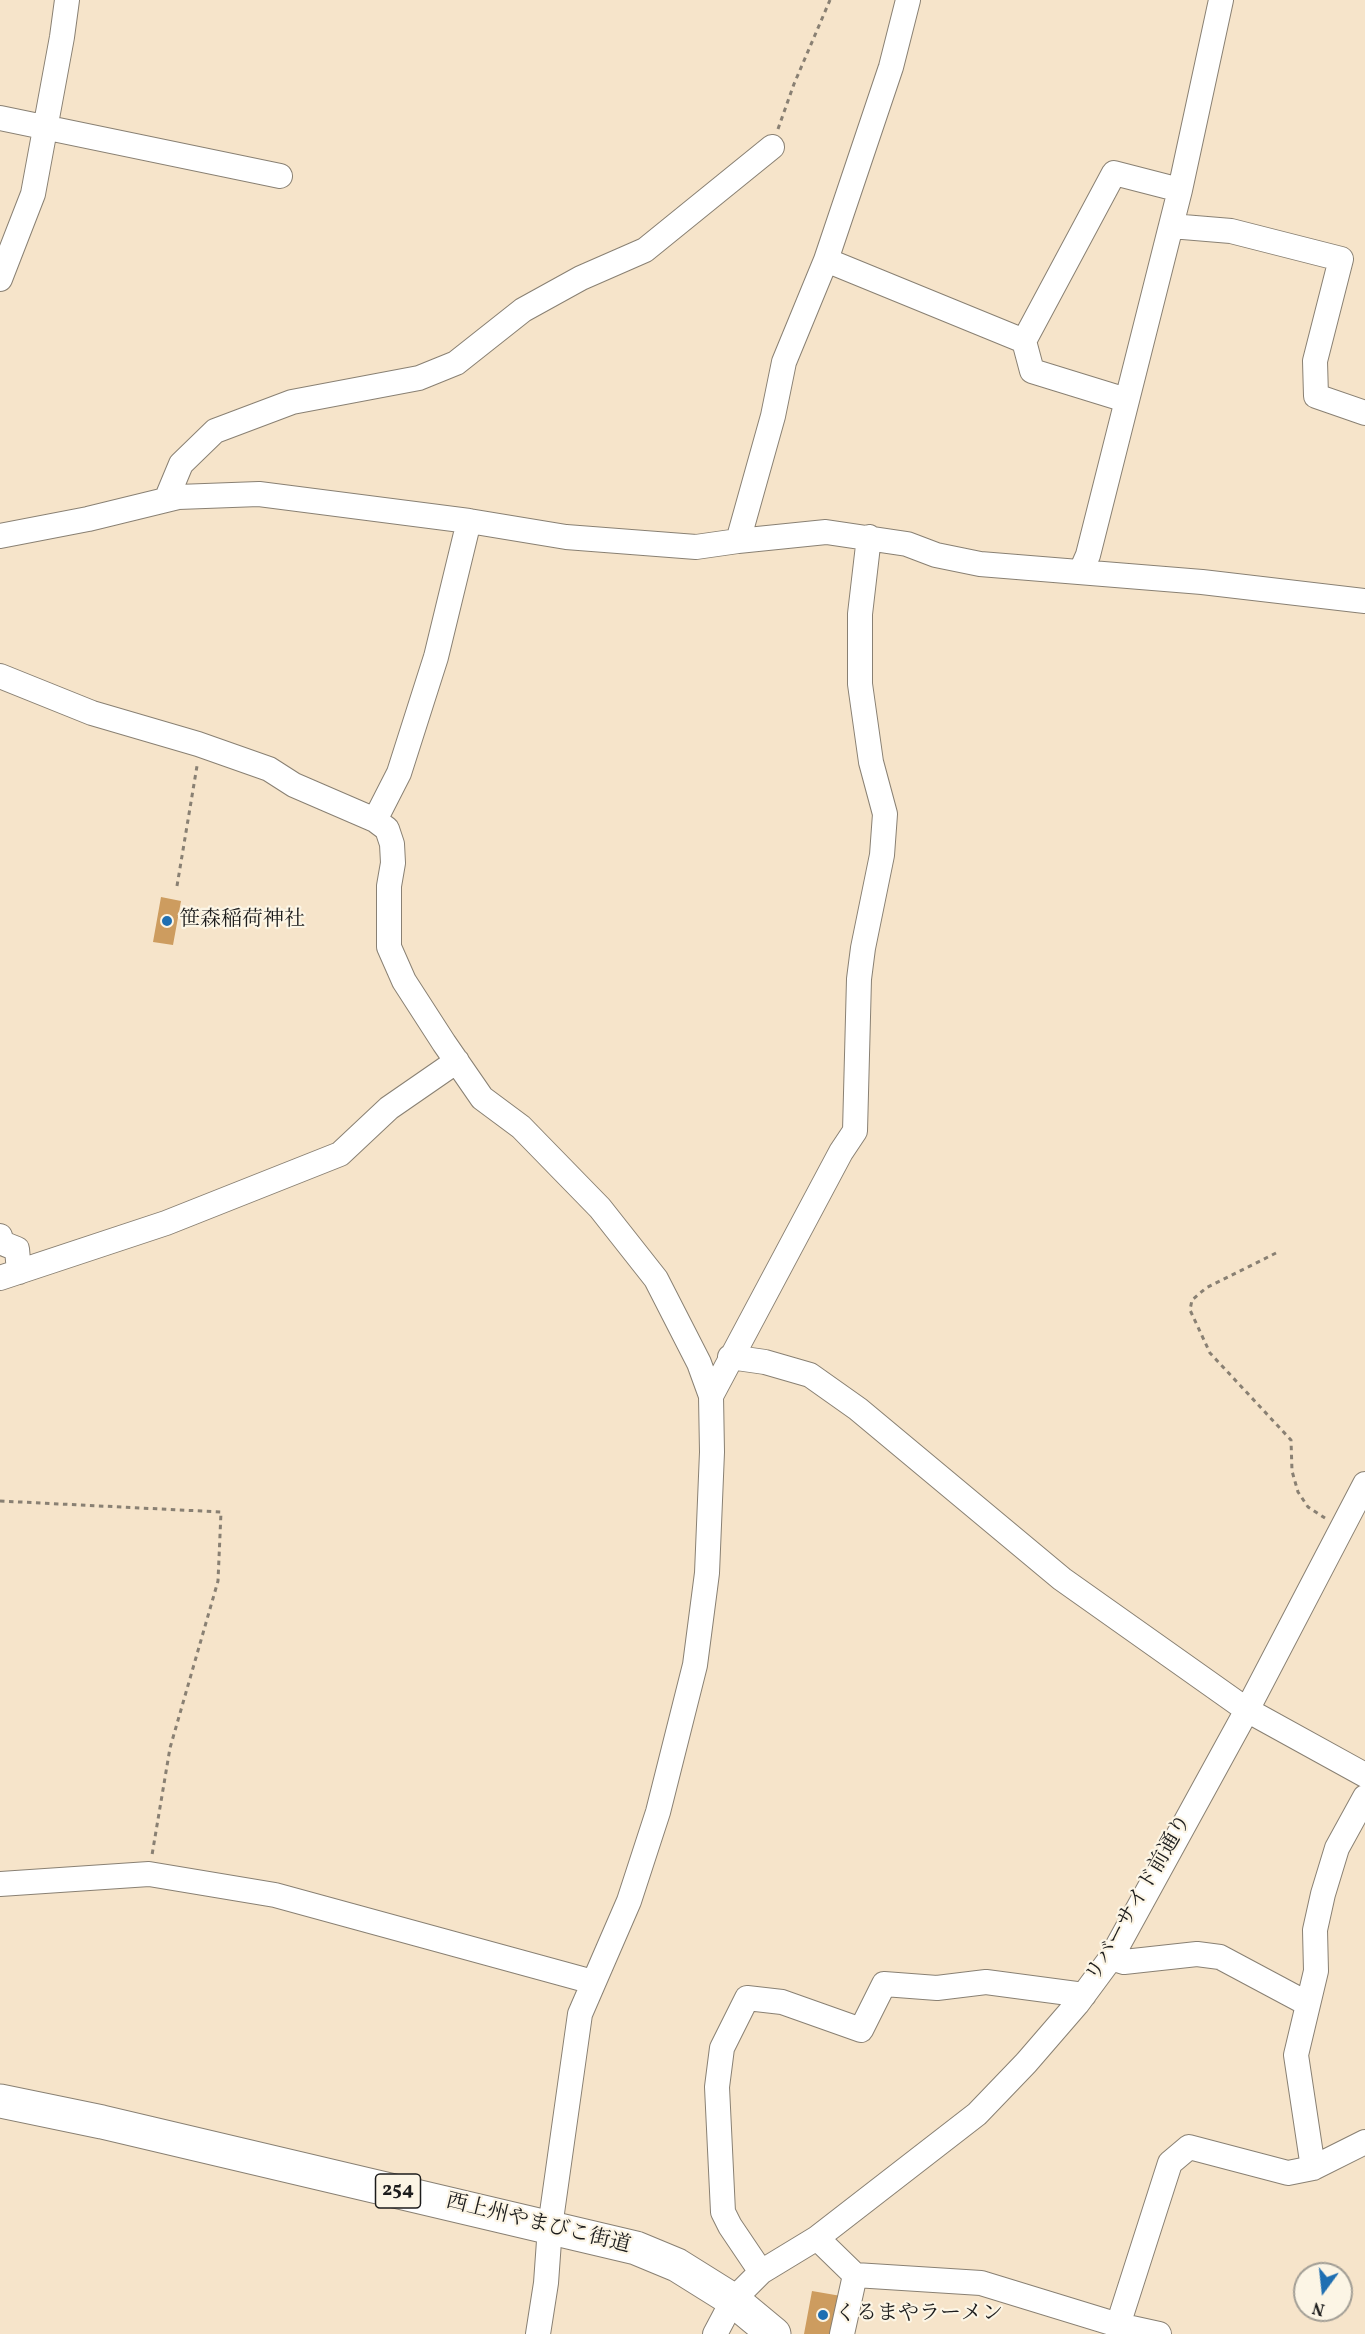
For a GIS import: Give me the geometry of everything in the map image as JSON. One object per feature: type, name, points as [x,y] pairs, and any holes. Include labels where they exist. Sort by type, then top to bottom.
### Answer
[{"type":"highway","name":"西上州やまびこ街道","points":[[0,2100],[636,2248],[677,2265],[733,2300],[774,2334]]},
{"type":"street","points":[[0,279],[33,194],[67,0]]},
{"type":"street","points":[[738,541],[774,416],[784,362],[826,260],[891,67],[908,0]]},
{"type":"street","points":[[1081,571],[1088,555],[1180,190],[1221,0]]},
{"type":"street","points":[[0,118],[280,176]]},
{"type":"street","points":[[166,500],[181,464],[215,431],[292,402],[419,378],[456,363],[523,310],[581,278],[645,250],[772,147]]},
{"type":"street","points":[[1126,400],[1032,371],[1024,341],[1114,173],[1180,190]]},
{"type":"street","points":[[1171,226],[1231,231],[1341,259],[1315,361],[1316,396],[1365,413]]},
{"type":"street","points":[[826,260],[1024,341]]},
{"type":"street","points":[[0,536],[88,519],[178,497],[259,494],[469,521],[566,537],[696,547],[826,532],[907,544],[936,555],[980,564],[1202,582],[1365,601]]},
{"type":"street","points":[[375,820],[399,773],[436,657],[469,521]]},
{"type":"street","points":[[711,1396],[841,1152],[855,1131],[859,979],[882,855],[885,814],[871,762],[860,684],[860,615],[869,537]]},
{"type":"street","points":[[0,676],[92,713],[201,745],[268,769],[294,786],[375,820],[387,829],[392,844],[393,863],[387,919],[389,947],[404,981],[483,1098],[521,1127],[600,1208],[656,1279],[699,1363],[711,1396],[712,1452],[707,1573],[695,1665],[658,1812],[633,1890],[580,2014],[550,2227],[546,2283],[538,2334]]},
{"type":"street","points":[[9,1275],[166,1223],[340,1154],[389,1108],[457,1061]]},
{"type":"street","points":[[0,1236],[2,1243],[17,1249],[9,1275]]},
{"type":"street","points":[[730,1358],[765,1362],[810,1375],[858,1409],[1062,1579],[1247,1710],[1365,1775]]},
{"type":"street","name":"リバーサイド前通り","points":[[715,2334],[733,2300],[761,2272],[817,2238],[978,2114],[1026,2063],[1084,1995],[1111,1958],[1247,1710],[1365,1484]]},
{"type":"street","points":[[1313,2168],[1296,2055],[1316,1971],[1315,1930],[1323,1894],[1337,1848],[1365,1797]]},
{"type":"street","points":[[0,1884],[148,1875],[275,1895],[593,1983]]},
{"type":"street","points":[[1111,1958],[1124,1962],[1197,1954],[1220,1957],[1308,2004]]},
{"type":"street","points":[[761,2272],[730,2226],[723,2212],[722,2200],[717,2087],[722,2048],[747,1998],[782,2002],[861,2030],[884,1984],[937,1988],[986,1982],[1084,1995]]},
{"type":"street","points":[[1118,2325],[1170,2163],[1189,2146],[1288,2173],[1313,2168],[1365,2142]]},
{"type":"street","points":[[817,2238],[855,2275],[981,2283],[1118,2325],[1159,2334]]},
{"type":"street","points":[[842,2334],[855,2275]]},
{"type":"path","points":[[772,147],[794,84],[830,0]]},
{"type":"path","points":[[177,886],[201,745]]},
{"type":"path","points":[[1276,1252],[1206,1288],[1192,1300],[1190,1310],[1210,1353],[1291,1440],[1292,1471],[1298,1492],[1308,1507],[1342,1528]]},
{"type":"path","points":[[0,1501],[221,1512],[218,1581],[170,1748],[148,1875]]},
{"type":"building","name":"笹森稲荷神社","points":[[161,897],[181,901],[173,945],[153,942]]},
{"type":"building","name":"くるまやラーメン","points":[[812,2291],[841,2296],[834,2334],[804,2334]]},
{"type":"place","name":"笹森稲荷神社","points":[[167,921]]},
{"type":"place","name":"くるまやラーメン","points":[[823,2315]]}]
